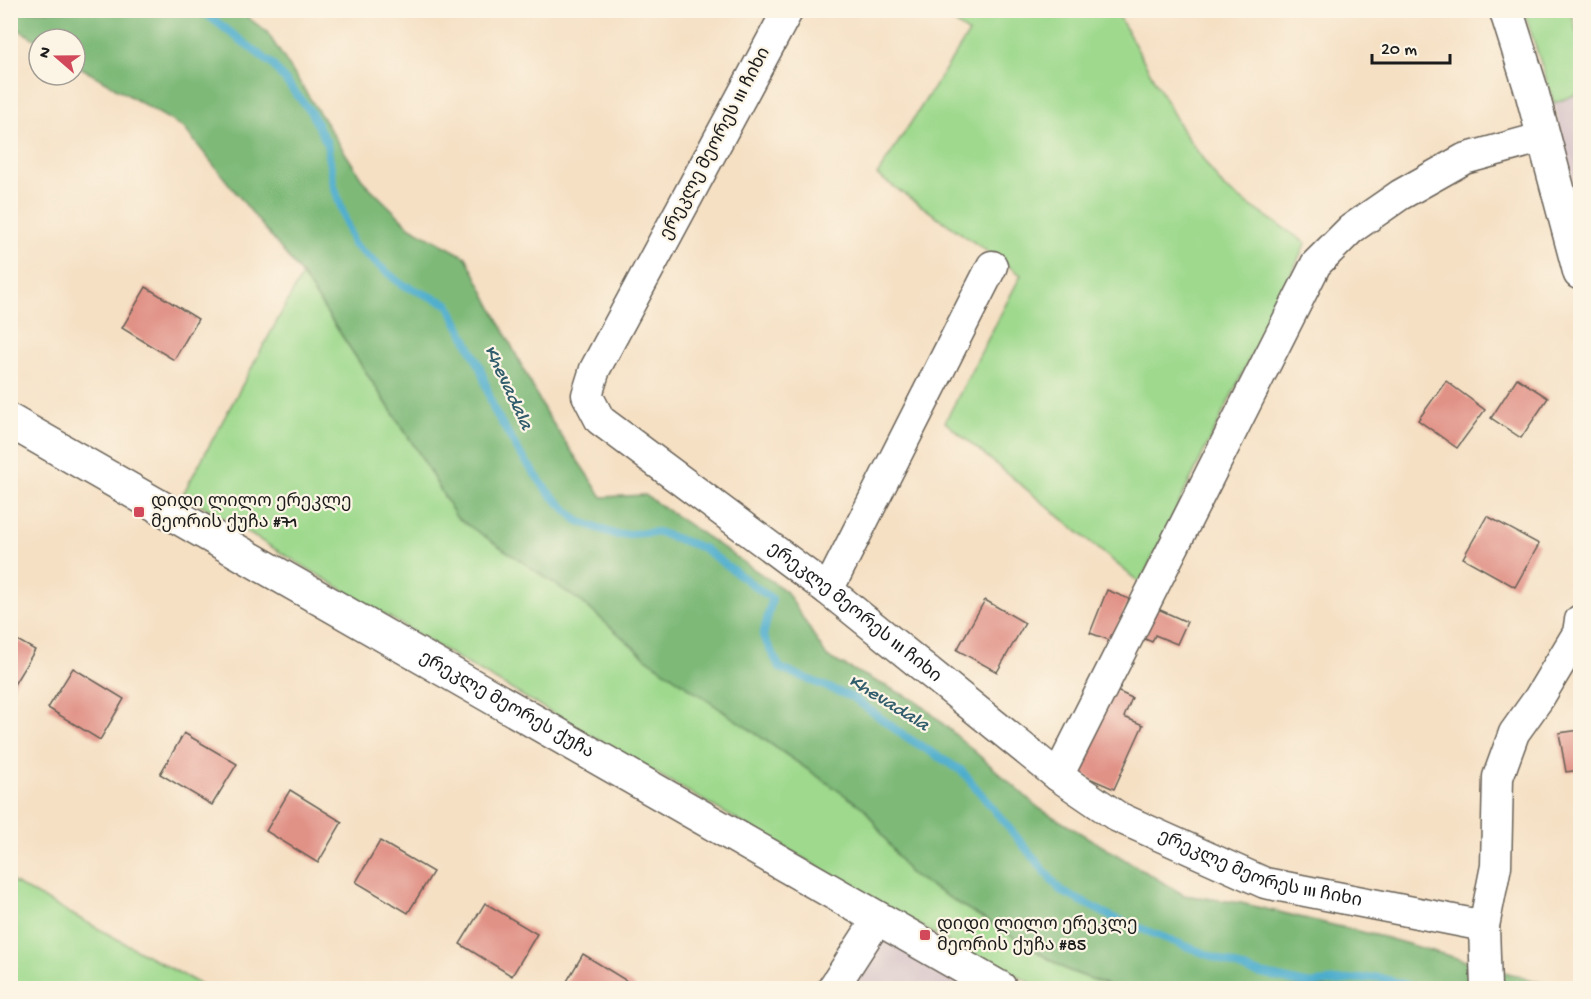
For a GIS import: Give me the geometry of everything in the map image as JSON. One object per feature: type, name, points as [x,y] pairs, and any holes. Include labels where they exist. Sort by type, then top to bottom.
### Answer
[{"type":"street","name":"ერეკლე მეორეს III ჩიხი","points":[[788,10],[595,369],[587,395],[600,420],[828,590],[1058,776],[1118,817],[1265,883],[1484,926]]},
{"type":"street","points":[[1506,10],[1581,273]]},
{"type":"street","points":[[1058,776],[1316,264],[1351,229],[1400,195],[1464,159],[1544,137]]},
{"type":"street","points":[[828,590],[992,266]]},
{"type":"street","name":"ერეკლე მეორეს ქუჩა","points":[[10,422],[877,920],[1000,988]]},
{"type":"street","points":[[1486,988],[1484,926],[1496,867],[1498,777],[1514,733],[1545,689],[1578,633],[1581,620]]},
{"type":"street","points":[[834,988],[877,920]]},
{"type":"shaded area","points":[[1580,93],[1580,214],[1554,103]]},
{"type":"shaded area","points":[[880,937],[972,988],[847,988]]},
{"type":"green space","points":[[11,11],[239,11],[267,32],[364,182],[410,227],[466,257],[546,413],[602,497],[645,495],[786,591],[827,657],[918,702],[1040,809],[1184,895],[1241,903],[1387,938],[1560,988],[1116,988],[1067,970],[909,873],[865,809],[646,658],[583,603],[456,517],[419,453],[302,275],[184,128],[87,71],[87,27],[27,27],[27,35],[11,25]]},
{"type":"green space","points":[[938,11],[1116,11],[1184,133],[1224,188],[1306,243],[1140,583],[945,422],[1021,275],[877,175],[969,33]]},
{"type":"green space","points":[[1524,11],[1571,11],[1580,44],[1580,93],[1554,103]]},
{"type":"green space","points":[[302,275],[419,453],[457,517],[583,603],[646,658],[865,809],[909,873],[1067,970],[1116,988],[1042,988],[955,946],[464,662],[183,494]]},
{"type":"green space","points":[[11,881],[207,988],[11,988]]},
{"type":"building","points":[[146,287],[198,319],[174,360],[122,328]]},
{"type":"building","points":[[1517,378],[1548,398],[1521,438],[1491,418]]},
{"type":"building","points":[[1446,381],[1485,410],[1457,448],[1418,420]]},
{"type":"building","points":[[1487,516],[1539,544],[1515,587],[1463,558]]},
{"type":"building","points":[[1107,590],[1129,599],[1112,641],[1090,633]]},
{"type":"building","points":[[985,600],[1025,623],[997,672],[957,650]]},
{"type":"building","points":[[1149,605],[1187,622],[1177,644],[1155,635],[1152,642],[1136,635]]},
{"type":"building","points":[[10,636],[35,650],[10,691]]},
{"type":"building","points":[[73,668],[124,699],[100,740],[48,708]]},
{"type":"building","points":[[1108,687],[1132,698],[1124,717],[1143,725],[1114,789],[1071,770]]},
{"type":"building","points":[[1580,730],[1580,770],[1566,772],[1559,733]]},
{"type":"building","points":[[184,733],[237,764],[212,805],[160,774]]},
{"type":"building","points":[[290,790],[342,822],[318,863],[266,831]]},
{"type":"building","points":[[380,841],[433,872],[408,913],[356,882]]},
{"type":"building","points":[[485,903],[537,934],[512,976],[460,944]]},
{"type":"building","points":[[583,954],[635,986],[634,988],[563,988]]},
{"type":"waterway","name":"Khevadala","points":[[201,10],[272,64],[310,111],[327,143],[334,186],[353,244],[401,284],[448,304],[480,367],[494,410],[519,452],[548,492],[578,521],[617,535],[658,532],[703,548],[772,599],[763,636],[780,668],[854,698],[903,735],[962,771],[1061,891],[1114,918],[1252,972],[1306,984],[1378,977],[1418,988]]},
{"type":"place","name":"დიდი ლილო ერეკლე მეორის ქუჩა #71","points":[[139,512]]},
{"type":"place","name":"დიდი ლილო ერეკლე მეორის ქუჩა #85","points":[[925,935]]}]
